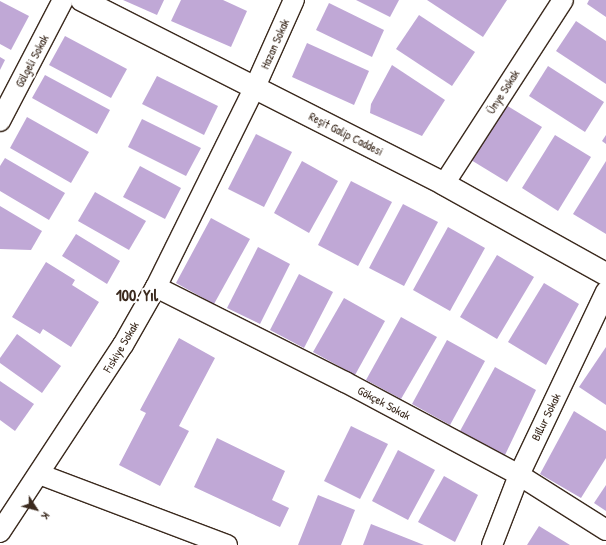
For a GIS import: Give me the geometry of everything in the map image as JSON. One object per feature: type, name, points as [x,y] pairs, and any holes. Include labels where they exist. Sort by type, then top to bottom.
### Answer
[{"type":"main road","name":"Reşit Galip Caddesi","points":[[82,0],[444,184],[606,274]]},
{"type":"street","name":"Gölgeli Sokak","points":[[0,121],[63,0]]},
{"type":"street","name":"Hazan Sokak","points":[[255,88],[294,0]]},
{"type":"street","name":"Ünye Sokak","points":[[444,184],[555,3]]},
{"type":"street","name":"Fıskiye Sokak","points":[[0,532],[123,345],[156,287],[255,88]]},
{"type":"street","name":"Gökçek Sokak","points":[[156,287],[345,382],[519,475],[606,530]]},
{"type":"street","name":"Billur Sokak","points":[[492,545],[519,475],[606,292]]},
{"type":"street","points":[[39,474],[227,545]]},
{"type":"building","points":[[123,0],[164,0],[157,15]]},
{"type":"building","points":[[181,0],[223,0],[247,11],[231,47],[171,21]]},
{"type":"building","points":[[356,0],[399,0],[390,17]]},
{"type":"building","points":[[427,0],[507,0],[483,37]]},
{"type":"building","points":[[589,0],[606,0],[606,17],[587,4]]},
{"type":"building","points":[[0,1],[29,16],[11,50],[0,44]]},
{"type":"building","points":[[329,3],[384,30],[372,57],[316,30]]},
{"type":"building","points":[[419,15],[475,52],[452,86],[396,49]]},
{"type":"building","points":[[576,21],[606,41],[606,84],[556,51]]},
{"type":"building","points":[[65,36],[127,69],[111,98],[49,65]]},
{"type":"building","points":[[307,43],[369,71],[354,105],[292,77]]},
{"type":"building","points":[[0,57],[5,60],[0,70]]},
{"type":"building","points":[[392,65],[445,100],[422,136],[370,113],[371,104]]},
{"type":"building","points":[[548,66],[604,102],[585,132],[529,96]]},
{"type":"building","points":[[45,75],[110,110],[97,134],[32,98]]},
{"type":"building","points":[[157,76],[218,106],[204,135],[142,104]]},
{"type":"building","points":[[506,105],[542,127],[507,182],[471,160]]},
{"type":"building","points":[[27,117],[89,152],[71,183],[10,148]]},
{"type":"building","points":[[142,119],[201,148],[186,176],[128,147]]},
{"type":"building","points":[[256,134],[292,152],[264,207],[228,189]]},
{"type":"building","points":[[555,135],[591,157],[558,211],[522,188]]},
{"type":"building","points":[[606,135],[606,144],[602,141]]},
{"type":"building","points":[[5,158],[65,193],[49,220],[0,191],[0,166]]},
{"type":"building","points":[[302,161],[338,181],[309,233],[274,213]]},
{"type":"building","points":[[606,161],[606,234],[573,214]]},
{"type":"building","points":[[140,166],[181,188],[165,219],[123,197]]},
{"type":"building","points":[[351,181],[392,202],[358,266],[318,245]]},
{"type":"building","points":[[95,192],[146,221],[129,250],[78,221]]},
{"type":"building","points":[[403,204],[438,222],[404,286],[369,268]]},
{"type":"building","points":[[0,206],[42,231],[31,250],[0,249]]},
{"type":"building","points":[[211,218],[250,239],[214,304],[176,283]]},
{"type":"building","points":[[448,227],[485,248],[450,311],[413,290]]},
{"type":"building","points":[[76,234],[120,261],[107,284],[62,256]]},
{"type":"building","points":[[258,247],[290,264],[260,324],[227,308]]},
{"type":"building","points":[[497,255],[534,277],[497,339],[460,317]]},
{"type":"building","points":[[46,262],[75,280],[72,285],[99,302],[71,347],[43,329],[40,334],[12,317]]},
{"type":"building","points":[[299,274],[333,292],[304,348],[270,330]]},
{"type":"building","points":[[544,283],[579,304],[546,365],[508,342]]},
{"type":"building","points":[[344,298],[385,321],[355,375],[313,352]]},
{"type":"building","points":[[401,317],[437,337],[401,399],[366,380]]},
{"type":"building","points":[[17,334],[61,366],[42,393],[0,363],[0,358]]},
{"type":"building","points":[[179,338],[215,358],[179,426],[189,431],[160,486],[119,465],[146,413],[140,410]]},
{"type":"building","points":[[447,340],[485,361],[450,425],[412,404]]},
{"type":"building","points":[[606,347],[606,405],[579,387]]},
{"type":"building","points":[[495,367],[536,390],[505,455],[460,431]]},
{"type":"building","points":[[0,381],[34,404],[15,431],[0,420]]},
{"type":"building","points":[[574,411],[606,431],[606,458],[581,498],[540,474]]},
{"type":"building","points":[[351,426],[388,444],[360,499],[324,481]]},
{"type":"building","points":[[217,438],[285,471],[272,500],[289,508],[280,527],[194,487]]},
{"type":"building","points":[[398,450],[435,470],[408,520],[372,501]]},
{"type":"building","points":[[444,476],[478,495],[455,542],[418,522]]},
{"type":"building","points":[[606,485],[606,511],[594,503]]},
{"type":"building","points":[[318,495],[355,510],[341,545],[298,545]]},
{"type":"building","points":[[371,524],[424,545],[363,545]]},
{"type":"building","points":[[539,526],[570,545],[527,545]]},
{"type":"district","name":"100. Yıl","points":[[137,295]]}]
